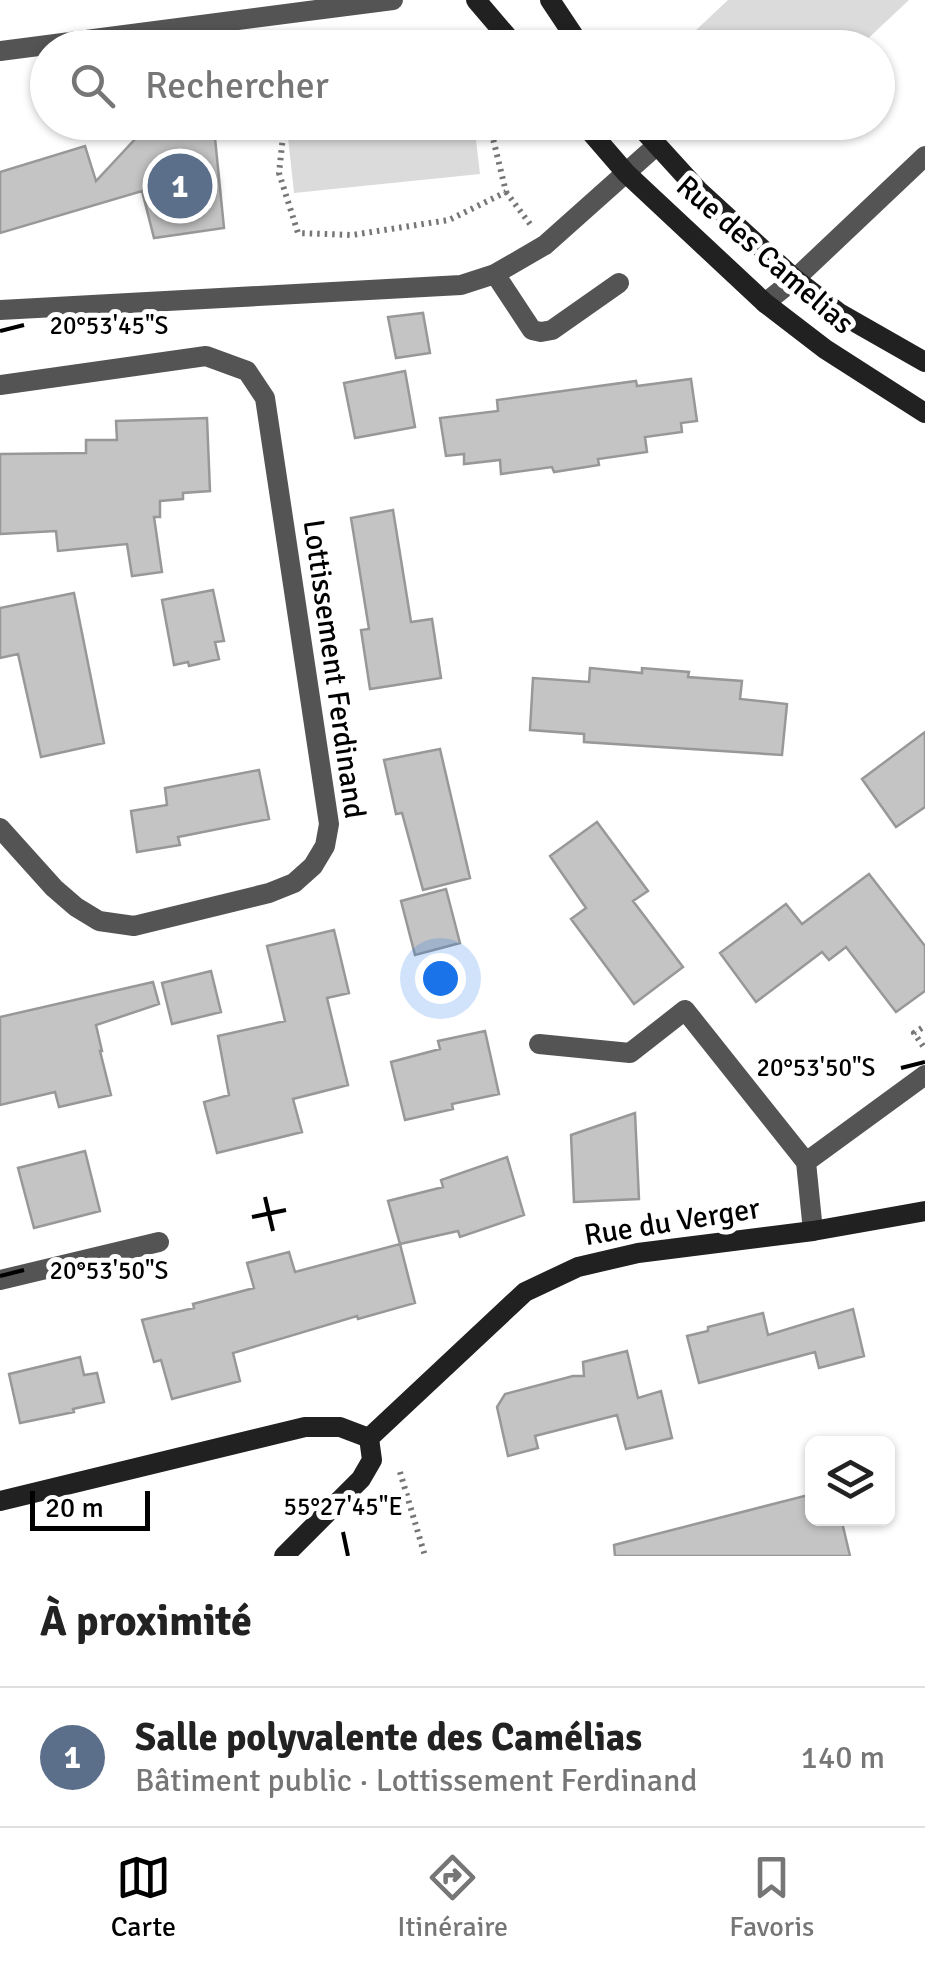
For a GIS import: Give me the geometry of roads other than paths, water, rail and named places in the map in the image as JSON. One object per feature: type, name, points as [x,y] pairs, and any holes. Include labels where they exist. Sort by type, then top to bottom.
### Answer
[{"type":"street","points":[[166,30],[393,0]]},
{"type":"street","points":[[476,0],[502,30]]},
{"type":"street","points":[[550,0],[570,30]]},
{"type":"street","points":[[0,52],[30,48]]},
{"type":"street","name":"Rue des Camelias","points":[[597,140],[626,174],[765,302],[825,349],[925,413]]},
{"type":"street","name":"Rue des Camelias","points":[[651,140],[698,190],[838,314],[925,362]]},
{"type":"street","points":[[0,310],[461,285],[494,274],[545,245],[656,146]]},
{"type":"street","points":[[765,302],[795,279],[925,156]]},
{"type":"street","points":[[494,274],[532,330],[541,332],[552,330],[619,283]]},
{"type":"street","name":"Lottissement Ferdinand","points":[[0,385],[206,356],[247,371],[265,398],[330,824],[325,846],[313,866],[294,883],[269,893],[134,926],[99,921],[76,907],[0,828]]},
{"type":"street","points":[[539,1044],[630,1053],[686,1010],[806,1162],[812,1231]]},
{"type":"street","points":[[806,1162],[925,1075]]},
{"type":"street","name":"Rue du Verger","points":[[369,1438],[525,1292],[578,1266],[925,1211]]},
{"type":"street","points":[[0,1280],[159,1242]]},
{"type":"street","points":[[0,1501],[305,1428],[340,1427],[369,1438],[372,1460],[360,1479],[284,1556]]},
{"type":"place","name":"Salle polyvalente des Camélias","points":[[180,186]]}]
